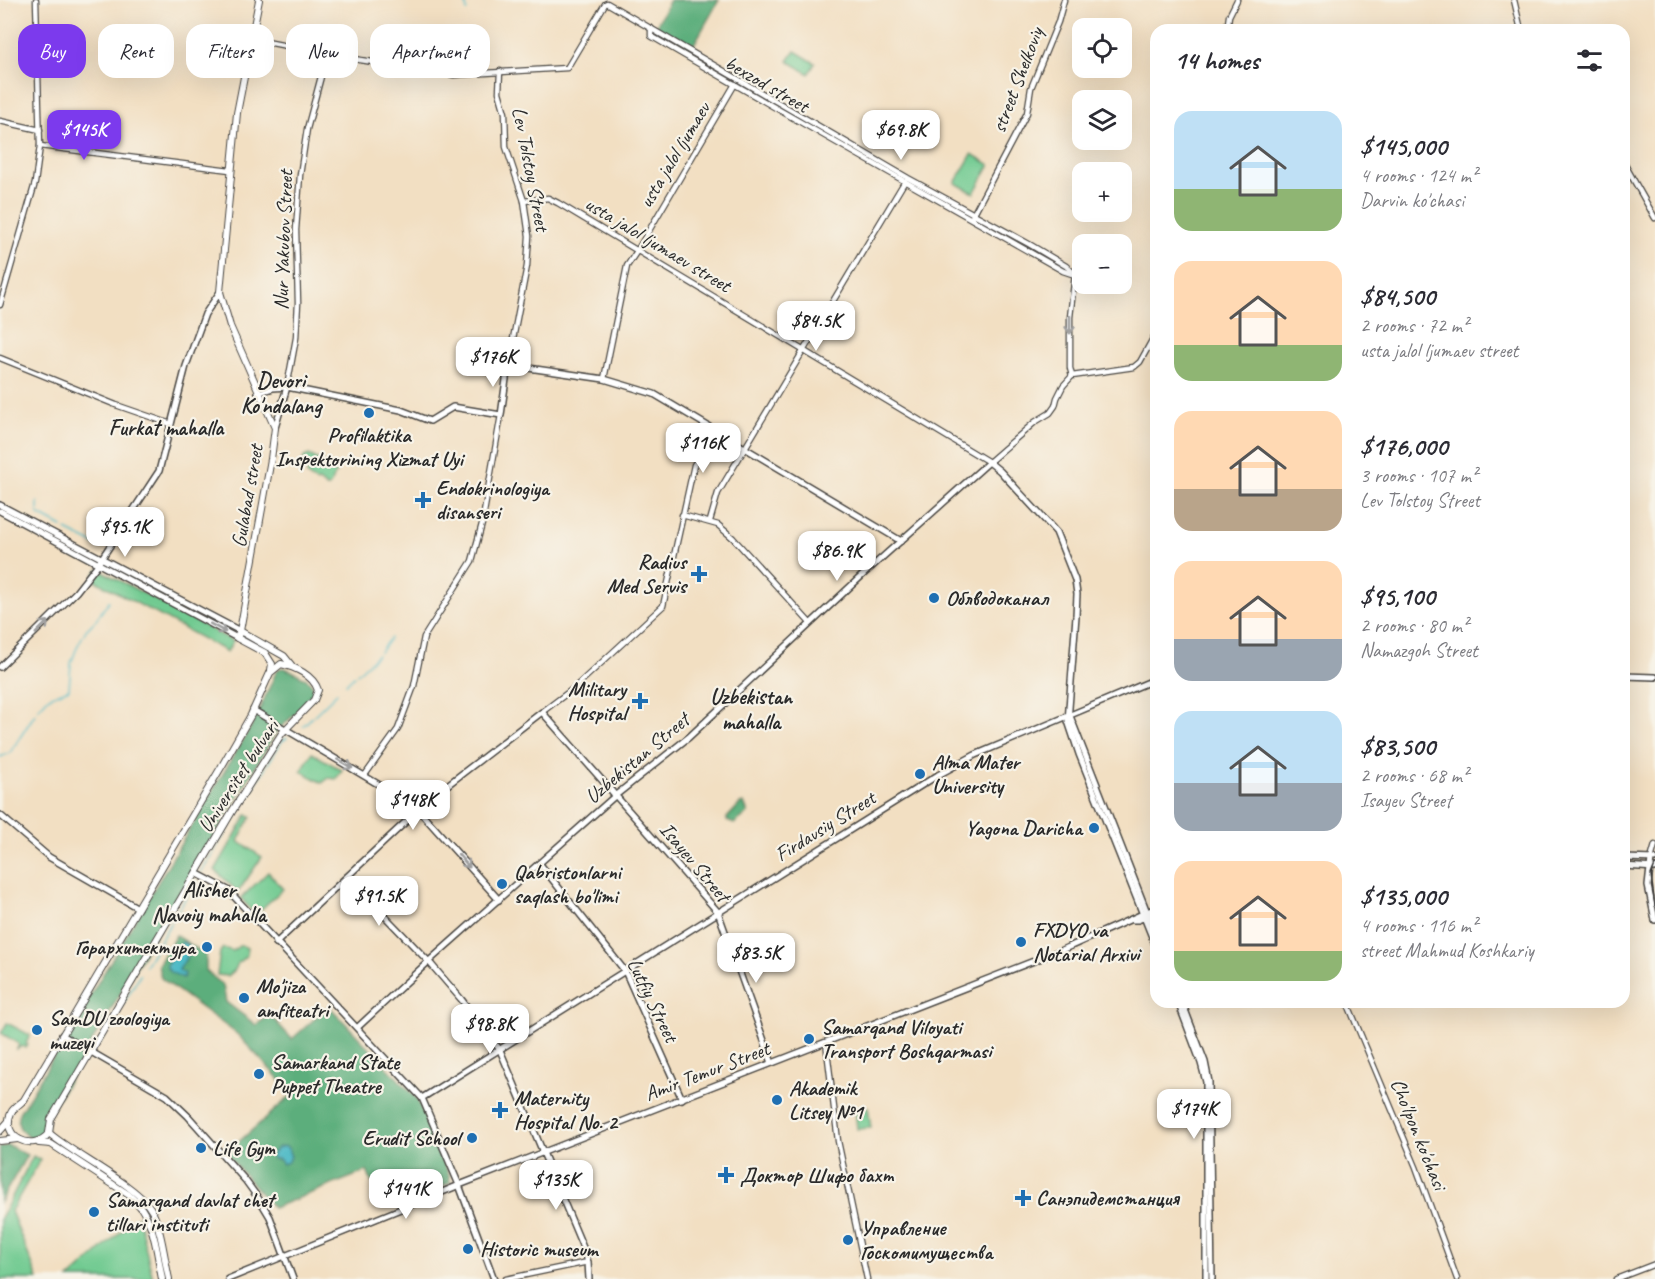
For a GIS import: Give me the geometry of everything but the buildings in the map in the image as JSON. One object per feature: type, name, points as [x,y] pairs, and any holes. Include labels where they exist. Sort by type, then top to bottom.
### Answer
[{"type":"main road","name":"Gulabad street","points":[[255,24],[260,0]]},
{"type":"main road","name":"Gulabad street","points":[[237,638],[245,604],[275,428],[230,326],[220,292],[230,170],[244,78]]},
{"type":"main road","points":[[0,668],[76,592],[159,471],[186,366],[205,314],[220,292]]},
{"type":"main road","points":[[508,365],[604,379],[654,394],[901,542]]},
{"type":"main road","name":"Lev Tolstoy Street","points":[[501,415],[508,365]]},
{"type":"main road","points":[[258,393],[273,388],[287,387],[401,410],[430,421],[453,406],[501,415]]},
{"type":"main road","name":"Nur Yakubov Street","points":[[275,428],[287,387]]},
{"type":"main road","points":[[989,462],[1056,532],[1063,545],[1075,580],[1077,605],[1068,722],[1079,754],[1150,923]]},
{"type":"main road","name":"Uzbekistan Street","points":[[358,1029],[428,962],[616,795],[686,740],[810,623],[989,462]]},
{"type":"main road","points":[[0,505],[99,561]]},
{"type":"main road","points":[[0,511],[240,631],[284,656],[292,667]]},
{"type":"main road","points":[[164,595],[265,653],[272,664],[270,673]]},
{"type":"main road","points":[[270,673],[280,664],[292,667]]},
{"type":"main road","name":"Universitet bulvari","points":[[51,1119],[233,810],[286,729],[315,700],[317,686],[308,676],[292,667]]},
{"type":"main road","name":"Universitet bulvari","points":[[0,1131],[9,1121],[11,1111],[24,1100],[138,908],[253,710],[270,673]]},
{"type":"main road","points":[[1630,676],[1655,676]]},
{"type":"main road","name":"Firdavsiy Street","points":[[422,1098],[938,775],[975,755],[1150,682]]},
{"type":"main road","points":[[253,710],[411,803],[498,900]]},
{"type":"main road","points":[[276,943],[450,783],[542,712]]},
{"type":"main road","name":"Isayev Street","points":[[542,712],[718,912],[772,1064]]},
{"type":"main road","points":[[0,815],[49,857],[138,908]]},
{"type":"main road","points":[[1630,858],[1653,859],[1655,877]]},
{"type":"main road","name":"Lutfiy Street","points":[[540,864],[625,971],[682,1099]]},
{"type":"main road","points":[[1630,866],[1653,868]]},
{"type":"main road","points":[[1653,868],[1648,886],[1655,920]]},
{"type":"main road","points":[[196,873],[228,890],[422,1098],[459,1185],[494,1279]]},
{"type":"main road","points":[[347,877],[461,999],[501,1050],[588,1262],[589,1279]]},
{"type":"main road","name":"Amir Temur Street","points":[[1146,915],[1150,912]]},
{"type":"main road","name":"Amir Temur Street","points":[[228,1279],[459,1185],[872,1026],[1150,914]]},
{"type":"main road","points":[[1146,915],[1150,928]]},
{"type":"main road","points":[[1182,1008],[1206,1082],[1206,1279]]},
{"type":"main road","points":[[1182,1008],[1205,1062],[1209,1082],[1212,1279]]},
{"type":"main road","points":[[62,1035],[167,1096],[188,1116],[245,1180],[261,1202],[270,1217],[293,1279]]},
{"type":"main road","points":[[9,1121],[13,1133],[18,1139],[27,1143],[43,1139],[49,1132],[51,1119]]},
{"type":"main road","points":[[51,1119],[58,1141]]},
{"type":"main road","points":[[49,1132],[58,1141],[133,1191],[147,1203],[157,1225],[169,1279]]},
{"type":"main road","points":[[0,1141],[18,1139]]},
{"type":"main road","points":[[35,1142],[51,1144],[129,1195],[140,1205],[152,1227],[162,1279]]},
{"type":"street","points":[[0,305],[35,183],[40,146],[36,0]]},
{"type":"street","name":"street Shelkoviy","points":[[972,217],[1027,113],[1031,88],[1058,22],[1064,0]]},
{"type":"street","points":[[1228,24],[1237,0]]},
{"type":"street","points":[[1514,0],[1520,24]]},
{"type":"street","points":[[358,59],[454,75],[567,68],[599,12],[607,3],[651,28]]},
{"type":"street","name":"bexzod street","points":[[651,28],[819,126],[906,180]]},
{"type":"street","name":"bexzod street","points":[[651,28],[651,36],[972,217],[1029,244],[1066,266],[1075,274],[1070,316],[1072,376]]},
{"type":"street","name":"Lev Tolstoy Street","points":[[500,71],[499,92],[505,113],[506,147],[524,201],[529,236],[527,266],[508,365]]},
{"type":"street","name":"Nur Yakubov Street","points":[[287,387],[296,338],[298,303],[296,230],[300,175],[307,129],[321,78]]},
{"type":"street","name":"usta jalol ljumaev","points":[[604,379],[625,269],[735,84]]},
{"type":"street","points":[[0,121],[40,130]]},
{"type":"street","points":[[40,146],[230,170]]},
{"type":"street","points":[[1630,174],[1655,218]]},
{"type":"street","points":[[710,521],[718,493],[906,180]]},
{"type":"street","name":"usta jalol ljumaev street","points":[[524,201],[548,198],[989,462]]},
{"type":"street","points":[[989,462],[1050,412],[1072,376],[1134,367],[1140,362],[1150,344]]},
{"type":"street","points":[[0,358],[116,405],[171,424]]},
{"type":"street","points":[[365,775],[398,729],[414,686],[424,637],[472,561],[483,524],[489,475],[501,415]]},
{"type":"street","points":[[542,712],[574,687],[663,606],[694,465],[715,430]]},
{"type":"street","points":[[682,515],[716,523],[733,538],[810,623]]},
{"type":"street","points":[[1653,859],[1655,845]]},
{"type":"street","name":"Cho'lpon ko'chasi","points":[[1350,1008],[1416,1167],[1457,1279]]},
{"type":"street","points":[[826,1042],[838,1141],[867,1279]]},
{"type":"street","points":[[506,1279],[588,1262]]},
{"type":"street","points":[[1616,1279],[1655,1264]]},
{"type":"green space","points":[[670,0],[719,0],[693,46],[689,47],[656,26]]},
{"type":"green space","points":[[795,51],[815,63],[809,74],[788,61]]},
{"type":"green space","points":[[972,154],[990,165],[974,193],[955,183]]},
{"type":"green space","points":[[309,455],[331,466],[336,473],[329,487],[319,481],[316,482],[307,475],[309,465],[303,462],[304,457]]},
{"type":"green space","points":[[98,569],[233,641],[227,652],[92,579]]},
{"type":"green space","points":[[281,668],[305,678],[314,690],[314,696],[276,732],[47,1117],[47,1130],[43,1138],[29,1137],[18,1124],[18,1115],[255,720],[277,670]]},
{"type":"green space","points":[[312,753],[342,770],[336,779],[329,778],[322,783],[301,771]]},
{"type":"green space","points":[[744,803],[748,813],[734,824],[727,821],[727,818],[740,804]]},
{"type":"green space","points":[[247,815],[251,817],[238,841],[262,857],[238,892],[215,870]]},
{"type":"green space","points":[[268,872],[283,889],[255,915],[241,898]]},
{"type":"green space","points":[[176,935],[206,955],[206,971],[223,985],[226,1002],[256,1025],[270,1015],[292,1039],[329,1006],[417,1099],[449,1175],[450,1183],[415,1196],[411,1188],[396,1194],[386,1184],[372,1183],[367,1171],[273,1208],[226,1153],[293,1094],[237,1034],[161,978],[158,965]]},
{"type":"green space","points":[[239,946],[247,948],[247,955],[228,976],[217,975],[220,952],[223,948],[233,951]]},
{"type":"green space","points":[[7,1023],[30,1035],[26,1048],[22,1046],[17,1049],[19,1044],[1,1033]]},
{"type":"green space","points":[[868,1107],[871,1128],[857,1129],[855,1108]]},
{"type":"green space","points":[[8,1145],[27,1155],[0,1202],[0,1148]]},
{"type":"green space","points":[[33,1156],[40,1160],[11,1211],[38,1279],[0,1279],[0,1220]]},
{"type":"green space","points":[[138,1216],[153,1279],[69,1279]]},
{"type":"water","points":[[182,942],[189,945],[191,950],[179,970],[185,974],[183,978],[170,972],[167,968],[167,964]]},
{"type":"water","points":[[284,1146],[288,1148],[291,1157],[283,1164],[279,1159],[273,1159],[272,1155],[277,1148]]},
{"type":"waterway","points":[[465,0],[467,11]]},
{"type":"waterway","points":[[38,502],[38,514],[62,527]]},
{"type":"waterway","points":[[66,530],[100,547]]},
{"type":"waterway","points":[[37,710],[49,697],[69,689],[71,663],[78,645],[86,630],[109,601]]},
{"type":"waterway","points":[[380,652],[390,638]]},
{"type":"waterway","points":[[357,674],[377,655]]},
{"type":"waterway","points":[[346,684],[354,676]]},
{"type":"waterway","points":[[303,726],[337,693]]},
{"type":"waterway","points":[[0,757],[10,753],[35,714]]},
{"type":"waterway","points":[[201,872],[282,741],[287,738]]},
{"type":"waterway","points":[[145,966],[196,880]]},
{"type":"waterway","points":[[99,1044],[140,975]]},
{"type":"tram line","points":[[1655,865],[1651,875],[1655,906]]},
{"type":"place","name":"Profilaktika Inspektorining Xizmat Uyi","points":[[369,413]]},
{"type":"place","name":"Endokrinologiya disanseri","points":[[423,500]]},
{"type":"place","name":"Radius Med Servis","points":[[699,574]]},
{"type":"place","name":"Облводоканал","points":[[934,598]]},
{"type":"place","name":"Military Hospital","points":[[640,701]]},
{"type":"place","name":"Alma Mater University","points":[[920,774]]},
{"type":"place","name":"Yagona Daricha","points":[[1094,828]]},
{"type":"place","name":"Qabristonlarni saqlash bo'limi","points":[[502,884]]},
{"type":"place","name":"FXDYO va Notarial Arxivi","points":[[1021,942]]},
{"type":"place","name":"Горархитектура","points":[[207,947]]},
{"type":"place","name":"Mo'jiza amfiteatri","points":[[244,998]]},
{"type":"place","name":"SamDU zoologiya muzeyi","points":[[37,1030]]},
{"type":"place","name":"Samarqand Viloyati Transport Boshqarmasi","points":[[809,1039]]},
{"type":"place","name":"Samarkand State Puppet Theatre","points":[[259,1074]]},
{"type":"place","name":"Akademik Litsey №1","points":[[777,1100]]},
{"type":"place","name":"Maternity Hospital No. 2","points":[[500,1110]]},
{"type":"place","name":"Erudit School","points":[[472,1138]]},
{"type":"place","name":"Life Gym","points":[[201,1148]]},
{"type":"place","name":"Доктор Шифо бахт","points":[[726,1175]]},
{"type":"place","name":"Санэпидемстанция","points":[[1023,1198]]},
{"type":"place","name":"Samarqand davlat chet tillari instituti","points":[[94,1212]]},
{"type":"place","name":"Управление Госкомимущества","points":[[848,1240]]},
{"type":"place","name":"Historic museum","points":[[468,1249]]},
{"type":"district","name":"Devori Ko'ndalang","points":[[281,394]]},
{"type":"district","name":"Furkat mahalla","points":[[166,428]]},
{"type":"district","name":"Uzbekistan mahalla","points":[[751,710]]},
{"type":"district","name":"Alisher Navoiy mahalla","points":[[209,902]]}]
